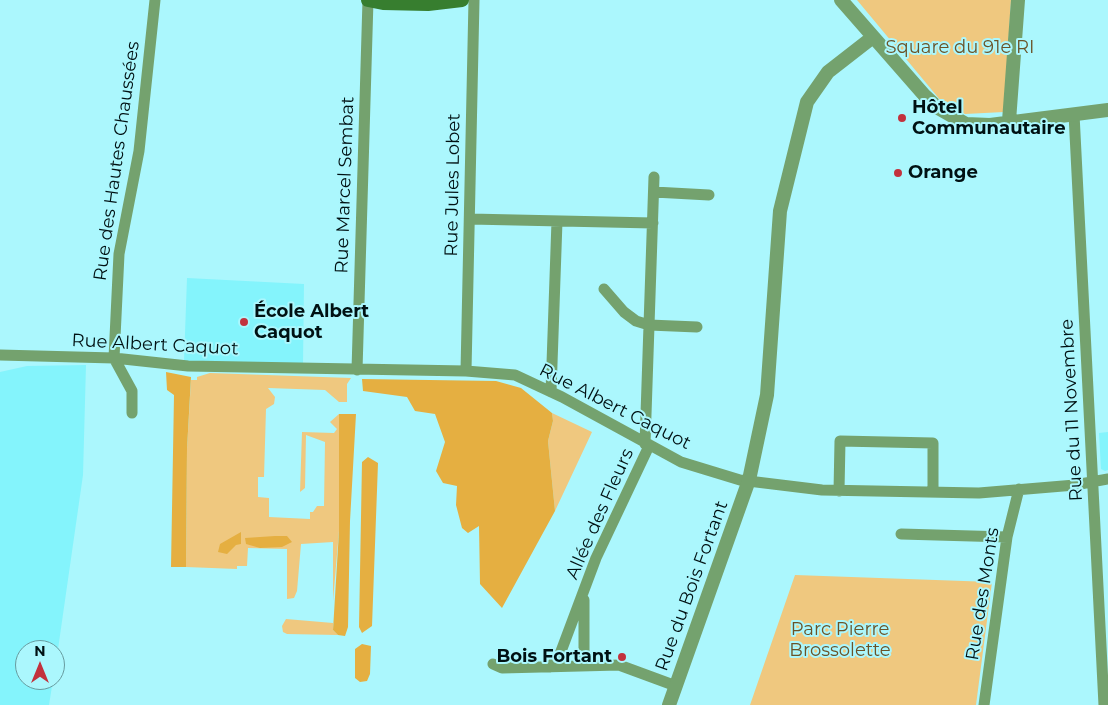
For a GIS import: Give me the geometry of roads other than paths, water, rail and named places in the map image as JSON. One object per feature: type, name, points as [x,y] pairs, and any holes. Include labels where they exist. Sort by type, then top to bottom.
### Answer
[{"type":"main road","points":[[368,0],[383,3],[428,4],[462,0]]},
{"type":"street","name":"Rue des Hautes Chaussées","points":[[114,358],[119,254],[139,150],[155,0]]},
{"type":"street","name":"Rue Marcel Sembat","points":[[357,370],[368,0]]},
{"type":"street","name":"Rue Jules Lobet","points":[[466,371],[474,0]]},
{"type":"street","points":[[841,0],[938,108],[966,124],[990,124],[1108,110]]},
{"type":"street","points":[[1009,122],[1018,0]]},
{"type":"street","name":"Rue du Bois Fortant","points":[[669,705],[749,480],[767,395],[780,211],[807,102],[828,72],[873,37]]},
{"type":"street","name":"Rue du 11 Novembre","points":[[1074,114],[1104,705]]},
{"type":"street","points":[[647,445],[654,176]]},
{"type":"street","points":[[654,192],[710,195]]},
{"type":"street","points":[[470,219],[653,223]]},
{"type":"street","points":[[551,392],[557,221]]},
{"type":"street","points":[[604,289],[624,312],[636,321],[649,325],[697,327]]},
{"type":"street","name":"Rue Albert Caquot","points":[[0,355],[114,358],[188,366],[466,371],[515,375],[551,392],[647,445],[682,462],[740,480],[839,491],[980,492],[1093,483],[1108,479]]},
{"type":"street","points":[[114,358],[132,391],[132,413]]},
{"type":"street","points":[[839,491],[840,441],[932,443],[933,492]]},
{"type":"street","name":"Allée des Fleurs","points":[[550,667],[560,654],[584,596],[596,558],[647,445]]},
{"type":"street","name":"Rue des Monts","points":[[984,705],[1007,538],[1019,489]]},
{"type":"street","points":[[905,534],[1007,538]]},
{"type":"street","name":"Allée des Fleurs","points":[[584,596],[584,666]]},
{"type":"street","points":[[493,664],[502,668],[619,665],[676,686]]},
{"type":"place","name":"Hôtel Communautaire","points":[[902,118]]},
{"type":"place","name":"Orange","points":[[898,173]]},
{"type":"place","name":"École Albert Caquot","points":[[244,322]]},
{"type":"place","name":"Bois Fortant","points":[[622,657]]},
{"type":"park label","name":"Square du 91e RI","points":[[960,48]]},
{"type":"park label","name":"Parc Pierre Brossolette","points":[[840,640]]}]
